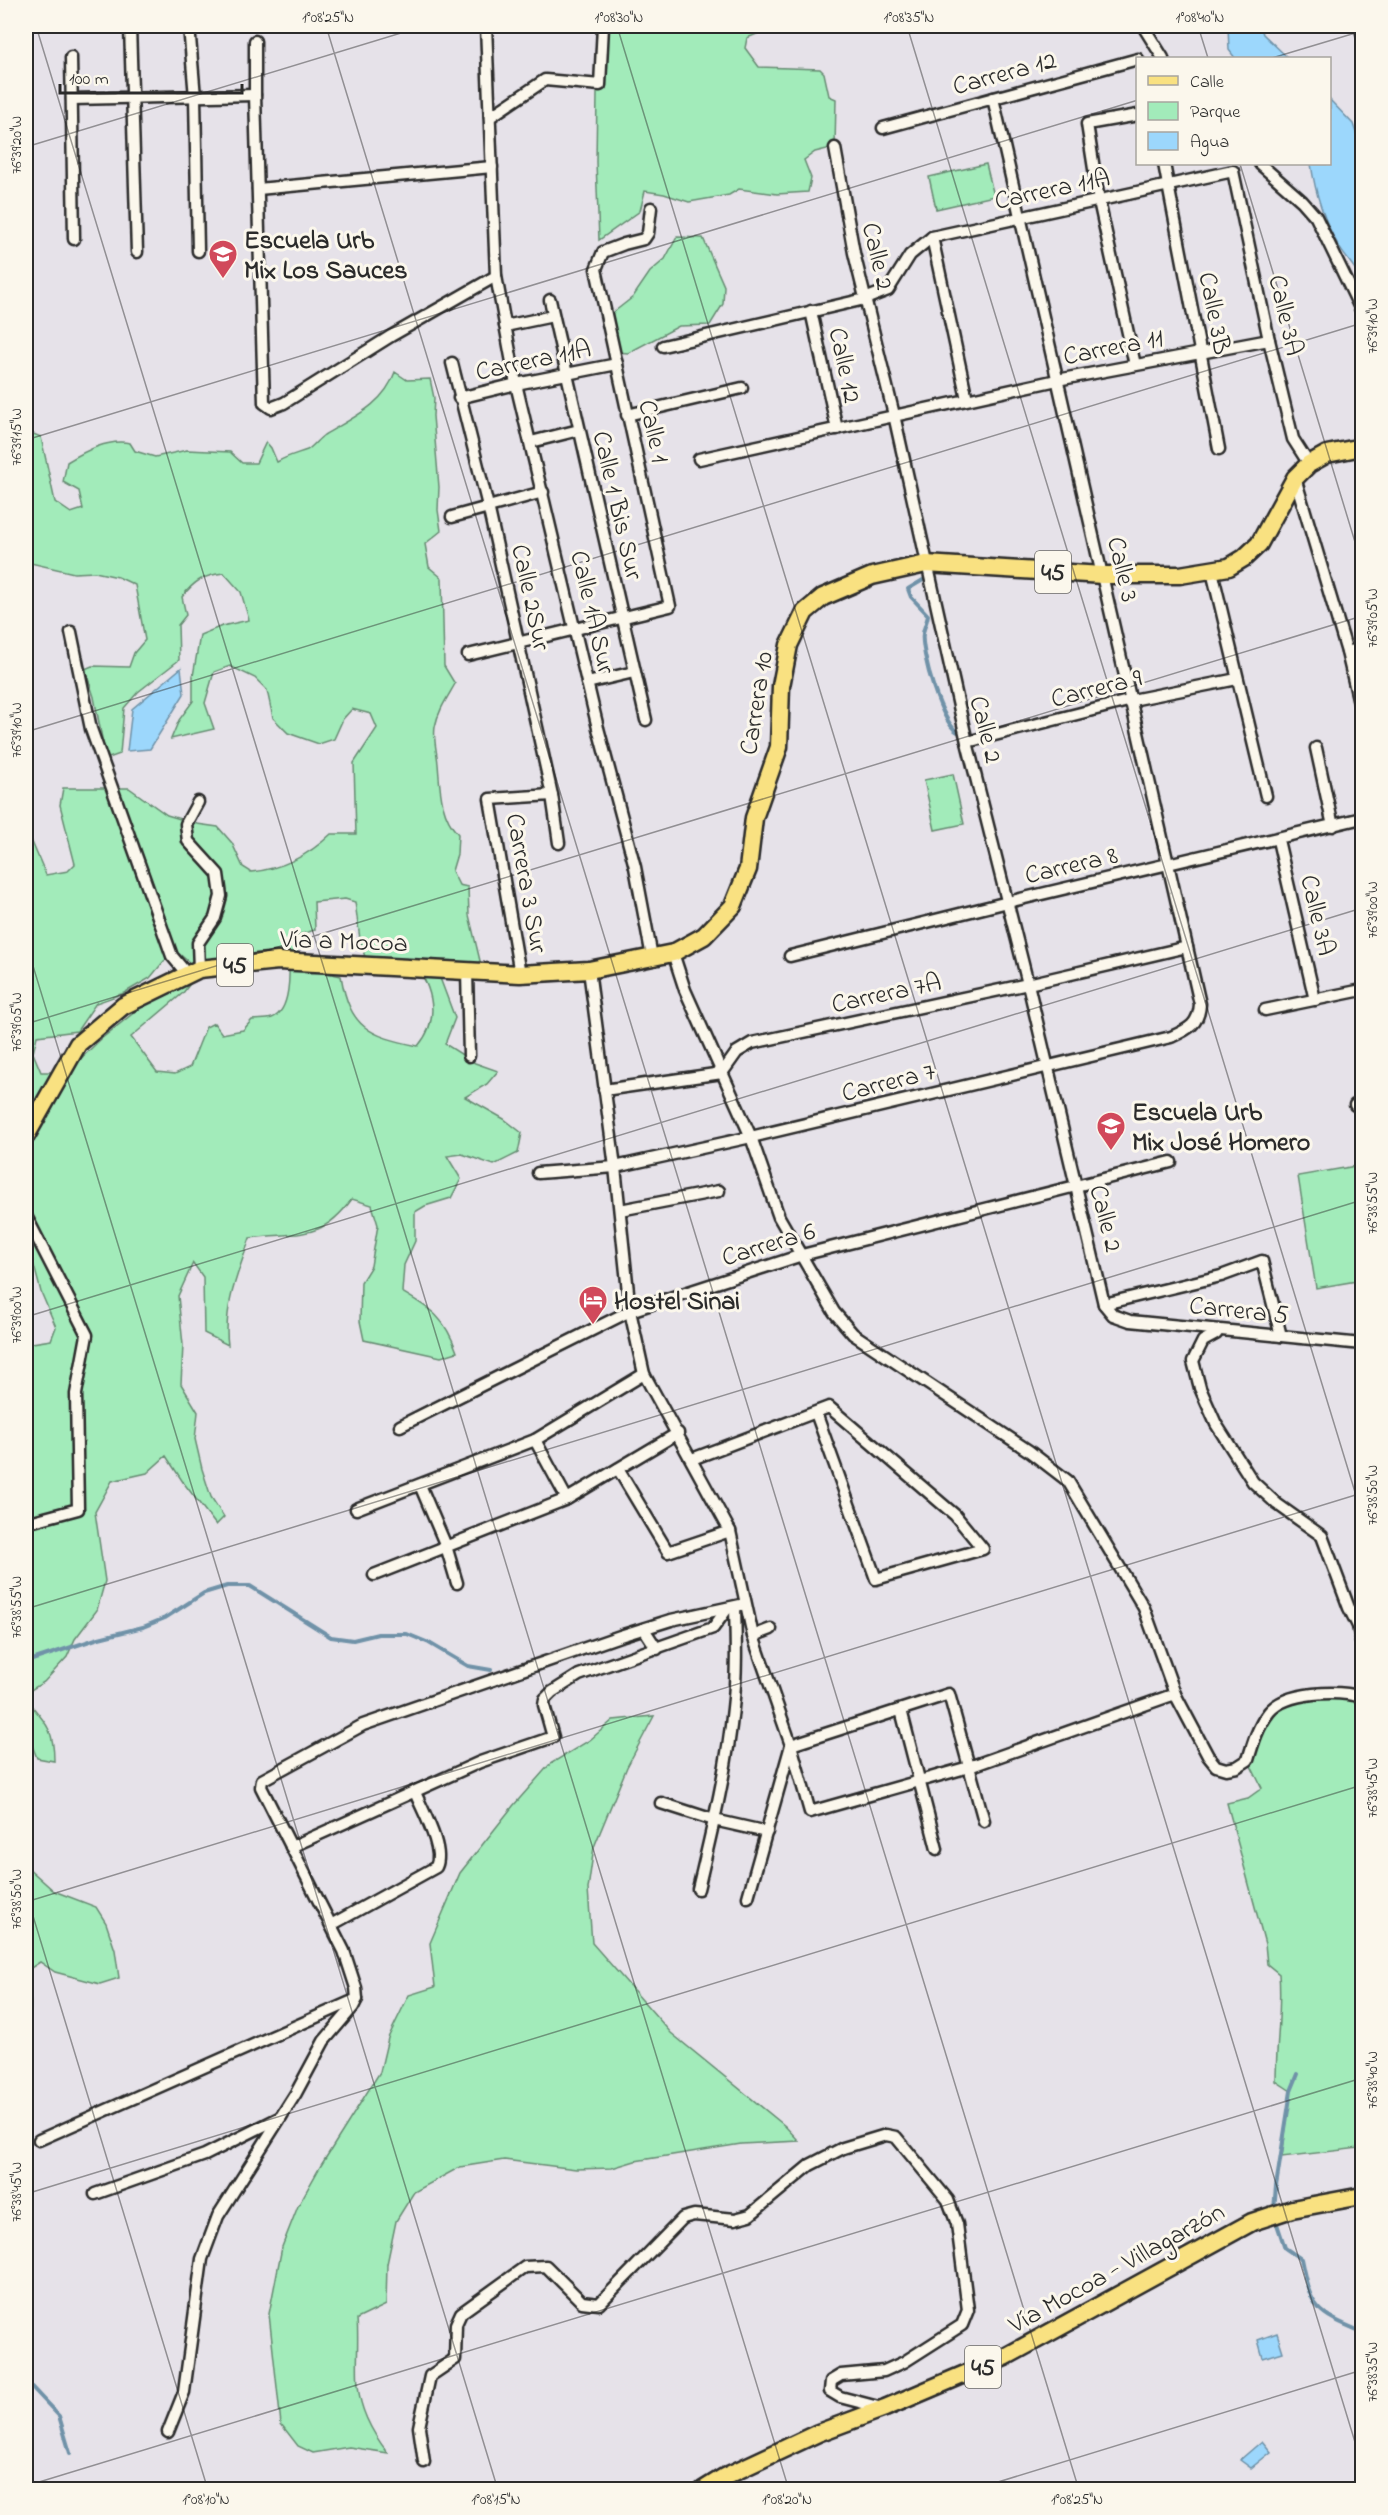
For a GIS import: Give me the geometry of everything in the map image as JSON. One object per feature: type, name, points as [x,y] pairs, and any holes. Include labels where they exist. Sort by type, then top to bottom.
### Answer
[{"type":"main road","name":"Carrera 10","points":[[520,974],[589,970],[673,953],[704,936],[733,906],[748,869],[754,818],[779,747],[782,686],[789,645],[805,612],[823,597],[848,584],[872,576],[926,564],[1103,575],[1180,575],[1229,567],[1260,544],[1294,478],[1309,464],[1327,454],[1362,447]]},
{"type":"main road","name":"Vía a Mocoa","points":[[26,1136],[78,1044],[123,1006],[193,972],[279,962],[520,974]]},
{"type":"main road","name":"Vía Mocoa - Villagarzón","points":[[703,2490],[724,2477],[818,2433],[885,2408],[1005,2357],[1252,2222],[1292,2209],[1362,2196]]},
{"type":"street","points":[[130,26],[137,252]]},
{"type":"street","points":[[189,26],[195,97],[198,251]]},
{"type":"street","name":"Calle 1A Sur","points":[[486,26],[496,276],[516,384],[587,683],[635,867],[652,957]]},
{"type":"street","points":[[490,117],[544,80],[600,85],[603,26]]},
{"type":"street","points":[[1143,26],[1161,56]]},
{"type":"street","points":[[1361,26],[1362,33]]},
{"type":"street","points":[[255,41],[264,403],[271,408],[284,403],[391,336],[496,276]]},
{"type":"street","points":[[71,57],[74,239]]},
{"type":"street","name":"Carrera 12","points":[[883,128],[1136,60]]},
{"type":"street","points":[[72,99],[255,95]]},
{"type":"street","name":"Calle 3","points":[[993,98],[1200,1004],[1200,1014],[1196,1023],[1171,1037]]},
{"type":"street","points":[[1136,115],[1087,124],[1099,201],[1136,364]]},
{"type":"street","name":"Calle 2","points":[[835,148],[854,253],[894,415],[967,742],[1048,1065],[1104,1304],[1113,1315]]},
{"type":"street","name":"Calle 3B","points":[[1164,165],[1219,449]]},
{"type":"street","points":[[1261,165],[1302,201],[1316,217],[1362,312]]},
{"type":"street","points":[[258,189],[492,167]]},
{"type":"street","name":"Carrera 11A","points":[[866,299],[888,290],[910,255],[932,237],[1233,171]]},
{"type":"street","name":"Calle 3A","points":[[1233,171],[1293,439],[1309,464]]},
{"type":"street","name":"Calle 1","points":[[621,617],[670,606],[596,265],[603,252],[644,239],[648,233],[651,208]]},
{"type":"street","points":[[932,237],[967,399]]},
{"type":"street","points":[[663,346],[866,299]]},
{"type":"street","name":"Calle 1 Bis Sur","points":[[550,300],[646,720]]},
{"type":"street","name":"Calle 12","points":[[811,311],[837,429]]},
{"type":"street","points":[[505,326],[553,316]]},
{"type":"street","name":"Carrera 11","points":[[699,459],[1056,380],[1200,351],[1269,340]]},
{"type":"street","name":"Calle 2Sur","points":[[452,363],[488,506],[519,644],[552,795],[559,843]]},
{"type":"street","name":"Carrera 11A","points":[[459,398],[566,373],[617,364]]},
{"type":"street","points":[[627,415],[742,388]]},
{"type":"street","points":[[531,442],[579,430]]},
{"type":"street","points":[[1294,478],[1347,652],[1362,715]]},
{"type":"street","points":[[452,517],[543,492]]},
{"type":"street","points":[[1212,571],[1266,796]]},
{"type":"street","points":[[468,655],[621,617]]},
{"type":"street","points":[[71,632],[91,729],[172,956],[193,972],[198,943],[215,918],[221,896],[218,874],[188,841],[186,824],[198,802]]},
{"type":"street","points":[[1347,652],[1362,648]]},
{"type":"street","points":[[587,683],[634,672]]},
{"type":"street","name":"Carrera 9","points":[[967,742],[1132,700],[1237,679]]},
{"type":"street","points":[[1316,748],[1333,826]]},
{"type":"street","name":"Carrera 3 Sur","points":[[520,974],[490,799],[552,795]]},
{"type":"street","name":"Carrera 8","points":[[790,957],[1008,902],[1278,840],[1362,818]]},
{"type":"street","name":"Calle 3A","points":[[1278,840],[1315,1000]]},
{"type":"street","name":"Carrera 7A","points":[[722,1073],[737,1052],[752,1043],[1028,984],[1187,947]]},
{"type":"street","points":[[673,953],[685,990],[751,1137],[778,1217],[834,1312],[853,1334],[1029,1451],[1068,1480],[1144,1608],[1175,1694],[1208,1756],[1216,1766],[1226,1769],[1237,1767],[1248,1760],[1256,1736],[1269,1712],[1283,1700],[1334,1693],[1362,1697]]},
{"type":"street","points":[[589,970],[615,1167],[630,1311],[644,1374],[730,1531],[737,1655],[733,1709],[714,1820],[698,1889]]},
{"type":"street","points":[[467,971],[469,1056]]},
{"type":"street","points":[[1265,1010],[1362,990]]},
{"type":"street","name":"Carrera 7","points":[[538,1173],[615,1167],[1171,1037]]},
{"type":"street","points":[[604,1090],[722,1073]]},
{"type":"street","name":"Carrera 6","points":[[400,1426],[630,1311],[801,1255],[1075,1184],[1171,1162]]},
{"type":"street","points":[[620,1210],[719,1191]]},
{"type":"street","points":[[26,1216],[87,1335],[76,1394],[78,1509],[26,1522]]},
{"type":"street","points":[[1104,1304],[1221,1276],[1262,1261],[1281,1336]]},
{"type":"street","name":"Carrera 5","points":[[1113,1315],[1130,1321],[1362,1344]]},
{"type":"street","points":[[1219,1330],[1203,1341],[1193,1361],[1200,1388],[1216,1424],[1253,1482],[1277,1504],[1322,1536],[1358,1626],[1362,1646]]},
{"type":"street","points":[[356,1509],[535,1440],[644,1374]]},
{"type":"street","points":[[692,1459],[829,1407],[954,1515],[983,1549],[876,1580],[816,1413]]},
{"type":"street","points":[[374,1575],[567,1499],[678,1433]]},
{"type":"street","points":[[535,1440],[567,1499]]},
{"type":"street","points":[[618,1469],[668,1552],[730,1531]]},
{"type":"street","points":[[420,1485],[446,1546],[457,1583]]},
{"type":"street","points":[[736,1606],[753,1636],[791,1745],[810,1812],[969,1767],[1175,1694]]},
{"type":"street","points":[[168,2432],[184,2392],[202,2259],[218,2216],[281,2116],[324,2041],[357,1999],[356,1988],[344,1951],[261,1787],[262,1780],[363,1725],[671,1620],[736,1606]]},
{"type":"street","points":[[291,1847],[480,1762],[553,1737],[544,1705],[545,1699],[552,1692],[579,1675],[713,1628],[736,1606]]},
{"type":"street","points":[[644,1629],[657,1648]]},
{"type":"street","points":[[753,1636],[771,1629]]},
{"type":"street","points":[[791,1745],[949,1694],[984,1821]]},
{"type":"street","points":[[901,1710],[937,1849]]},
{"type":"street","points":[[748,1897],[791,1745]]},
{"type":"street","points":[[331,1925],[436,1867],[439,1861],[439,1850],[415,1792]]},
{"type":"street","points":[[661,1803],[714,1820],[767,1832]]},
{"type":"street","points":[[39,2140],[357,1999]]},
{"type":"street","points":[[95,2194],[205,2155],[281,2116]]},
{"type":"street","points":[[424,2462],[419,2427],[430,2376],[455,2359],[456,2324],[461,2313],[516,2273],[525,2267],[546,2266],[582,2302],[599,2304],[683,2218],[694,2215],[735,2219],[750,2215],[810,2165],[843,2148],[886,2135],[896,2137],[948,2200],[957,2224],[968,2310],[962,2325],[904,2362],[884,2371],[841,2375],[831,2381],[830,2391],[840,2397],[885,2408]]},
{"type":"green space","points":[[598,26],[776,26],[747,38],[745,48],[759,67],[820,69],[824,73],[829,96],[836,99],[835,147],[815,152],[804,160],[811,178],[808,192],[777,194],[739,189],[729,195],[689,202],[645,191],[640,211],[599,240],[596,162]]},
{"type":"green space","points":[[986,164],[994,196],[936,209],[929,177]]},
{"type":"green space","points":[[677,237],[703,238],[724,286],[723,304],[710,325],[679,326],[628,353],[617,352],[610,315],[633,297],[650,272],[665,259]]},
{"type":"green space","points":[[395,372],[407,380],[430,379],[434,398],[433,416],[441,531],[425,544],[429,567],[442,578],[444,666],[455,684],[438,716],[435,741],[444,810],[458,834],[457,854],[452,871],[459,885],[468,887],[469,915],[481,965],[462,968],[434,962],[455,1018],[445,1044],[475,1063],[498,1071],[487,1084],[465,1097],[504,1119],[522,1133],[518,1153],[494,1165],[462,1154],[447,1156],[461,1179],[451,1198],[425,1206],[415,1212],[415,1241],[404,1265],[402,1292],[436,1315],[447,1330],[457,1352],[441,1357],[364,1340],[360,1321],[361,1282],[371,1266],[378,1225],[372,1205],[352,1199],[329,1223],[318,1229],[295,1234],[250,1238],[236,1277],[230,1304],[228,1345],[204,1333],[203,1277],[193,1263],[178,1296],[183,1345],[181,1384],[198,1412],[195,1439],[202,1469],[211,1497],[224,1517],[216,1525],[166,1456],[147,1473],[112,1481],[95,1512],[105,1581],[97,1610],[75,1639],[67,1657],[44,1682],[26,1693],[26,1344],[51,1340],[56,1327],[41,1292],[26,1236],[26,828],[46,875],[68,871],[75,864],[60,805],[63,788],[129,788],[167,815],[197,824],[218,827],[232,843],[243,867],[251,872],[274,868],[304,855],[331,834],[356,834],[354,763],[377,728],[371,714],[352,709],[343,719],[334,739],[319,744],[288,733],[273,718],[267,690],[255,678],[230,666],[214,672],[205,703],[214,729],[171,739],[179,720],[193,701],[193,676],[200,635],[222,626],[249,620],[241,592],[224,573],[200,580],[182,597],[186,615],[178,625],[179,660],[138,692],[124,708],[120,754],[106,759],[94,697],[85,669],[92,666],[129,667],[134,653],[145,640],[135,585],[118,577],[95,572],[74,573],[26,562],[26,431],[41,437],[55,502],[71,513],[83,509],[79,491],[63,482],[67,462],[97,446],[114,442],[130,443],[135,451],[155,457],[187,450],[230,452],[242,463],[256,463],[266,442],[277,462],[307,450],[324,435],[366,410],[390,383]],"holes":[[[345,899],[355,902],[360,939],[366,961],[415,963],[421,973],[430,994],[432,1015],[430,1025],[418,1046],[387,1038],[364,1027],[350,1007],[341,976],[323,972],[305,973],[297,954],[298,935],[315,930],[314,902]],[[177,952],[190,963],[215,966],[235,955],[288,956],[288,990],[283,1008],[272,1018],[252,1020],[243,1030],[222,1034],[214,1023],[206,1027],[190,1067],[175,1074],[157,1072],[131,1037],[183,993],[192,981],[151,999],[101,1039],[67,1072],[41,1072],[33,1053],[37,1036],[77,1031],[96,1003],[124,993],[150,978],[164,961]]]},
{"type":"green space","points":[[953,774],[964,824],[935,830],[924,780]]},
{"type":"green space","points":[[1362,1165],[1362,1280],[1316,1288],[1298,1176]]},
{"type":"green space","points":[[1312,1695],[1362,1697],[1362,2172],[1359,2148],[1282,2157],[1291,2091],[1276,2081],[1279,1974],[1267,1964],[1265,1944],[1227,1803],[1248,1798],[1262,1788],[1248,1760],[1269,1712]]},
{"type":"green space","points":[[26,1699],[48,1727],[54,1750],[54,1761],[37,1758],[29,1738],[26,1738]]},
{"type":"green space","points":[[654,1716],[627,1767],[594,1847],[588,1889],[592,1943],[671,2033],[785,2126],[799,2141],[741,2144],[635,2161],[612,2168],[576,2169],[504,2160],[460,2167],[414,2192],[396,2221],[387,2264],[386,2305],[357,2319],[357,2377],[361,2404],[377,2438],[388,2453],[349,2447],[313,2453],[298,2446],[281,2424],[269,2314],[282,2247],[298,2206],[380,2072],[388,2038],[409,1995],[435,1987],[430,1943],[460,1873],[550,1764],[590,1740],[613,1720]]},
{"type":"green space","points":[[26,1866],[54,1891],[96,1907],[106,1923],[115,1950],[119,1978],[100,1984],[55,1972],[40,1962],[26,1971]]},
{"type":"green space","points":[[26,1971],[30,2018],[26,2034]]},
{"type":"water","points":[[1228,26],[1260,26],[1263,34],[1287,57],[1234,57],[1229,50]]},
{"type":"water","points":[[1331,101],[1353,124],[1362,150],[1362,281],[1328,226],[1311,165],[1331,165]]},
{"type":"water","points":[[181,668],[184,694],[150,749],[127,751],[132,709]]},
{"type":"water","points":[[1277,2333],[1283,2352],[1263,2358],[1258,2340]]},
{"type":"water","points":[[1262,2441],[1271,2452],[1251,2468],[1240,2460]]},
{"type":"waterway","points":[[26,38],[31,26]]},
{"type":"waterway","points":[[923,580],[908,589],[911,597],[928,615],[923,642],[929,671],[946,718],[960,733]]},
{"type":"waterway","points":[[26,1662],[99,1638],[143,1627],[165,1618],[204,1593],[227,1586],[250,1586],[331,1637],[353,1640],[378,1634],[407,1634],[429,1643],[468,1666],[491,1670]]},
{"type":"waterway","points":[[1274,2210],[1291,2091],[1298,2074]]},
{"type":"waterway","points":[[1276,2221],[1285,2248],[1301,2259],[1308,2289],[1318,2307],[1334,2320],[1362,2332]]},
{"type":"waterway","points":[[26,2381],[59,2416],[70,2453]]},
{"type":"place","name":"Escuela Urb Mix Los Sauces","points":[[223,280]]},
{"type":"place","name":"Escuela Urb Mix José Homero","points":[[1111,1152]]},
{"type":"place","name":"Hostel Sinai","points":[[593,1326]]}]
